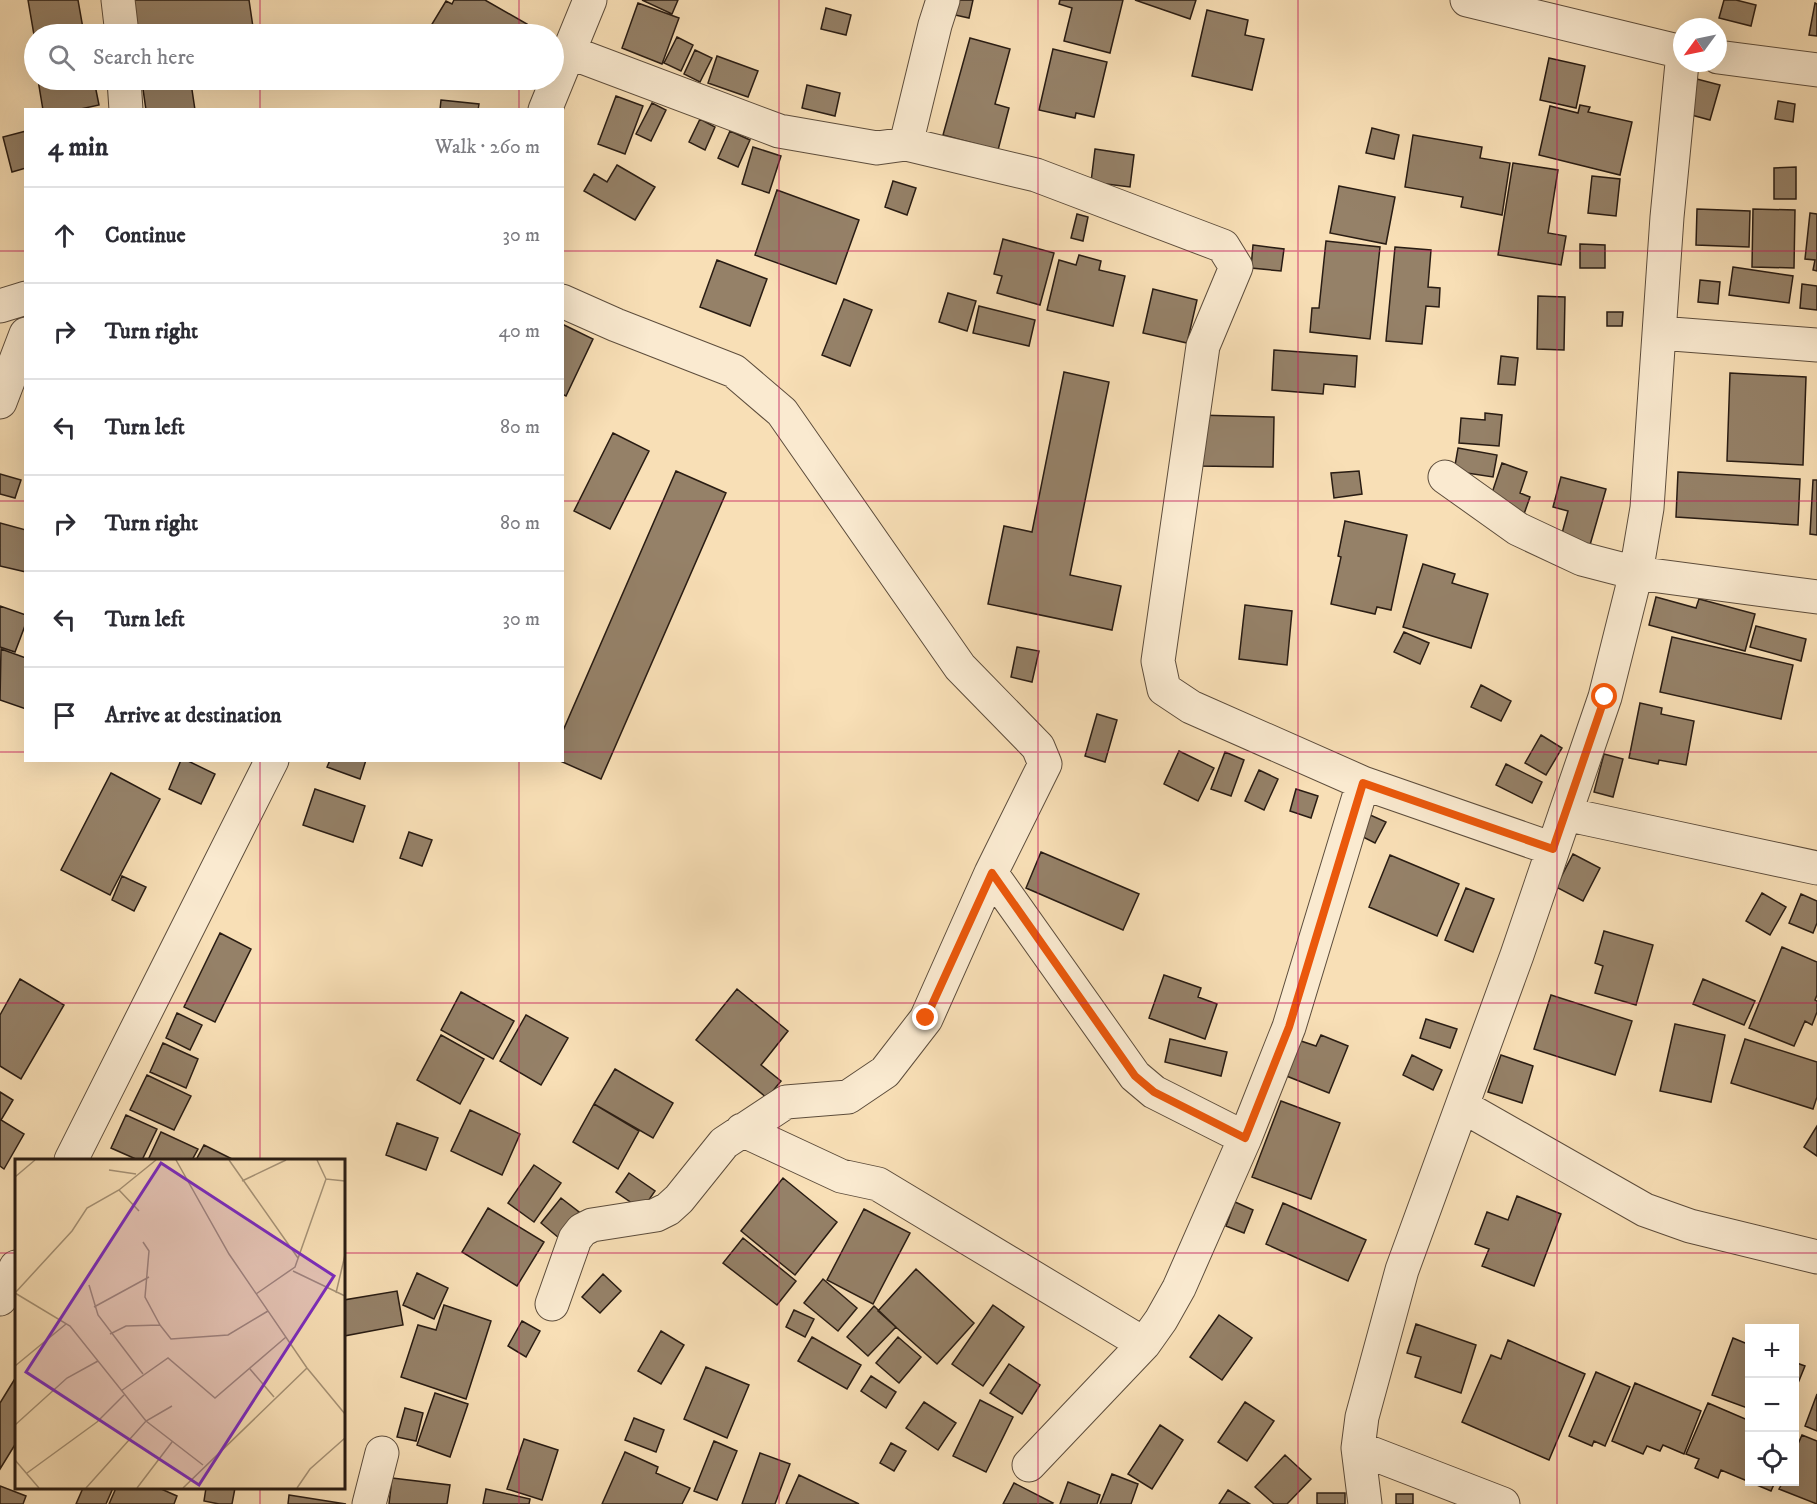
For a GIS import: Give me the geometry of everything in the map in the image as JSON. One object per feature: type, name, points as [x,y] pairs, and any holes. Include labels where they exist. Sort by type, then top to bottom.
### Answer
[{"type":"street","points":[[118,0],[121,24]]},
{"type":"street","points":[[564,64],[590,0]]},
{"type":"street","points":[[906,144],[934,25],[943,0]]},
{"type":"street","points":[[1467,0],[1673,50]]},
{"type":"street","points":[[569,52],[779,131],[877,147],[906,144],[1036,175],[1223,246],[1236,267],[1203,346],[1158,661],[1164,689],[1191,707],[1363,783],[1553,849]]},
{"type":"street","points":[[1727,58],[1817,70]]},
{"type":"street","points":[[1365,1504],[1358,1448],[1362,1418],[1402,1270],[1605,697],[1636,573],[1647,508],[1667,217],[1681,72]]},
{"type":"street","points":[[125,90],[126,108]]},
{"type":"street","points":[[546,108],[553,90]]},
{"type":"street","points":[[0,306],[24,299]]},
{"type":"street","points":[[552,1304],[575,1239],[582,1230],[592,1225],[656,1215],[668,1209],[679,1199],[724,1143],[786,1102],[848,1097],[885,1072],[926,1018],[1045,764],[1038,747],[960,667],[782,412],[734,371],[564,302]]},
{"type":"street","points":[[1659,333],[1817,345]]},
{"type":"street","points":[[0,402],[24,339]]},
{"type":"street","points":[[1445,477],[1518,529],[1582,559],[1636,573],[1817,597]]},
{"type":"street","points":[[72,1159],[271,762]]},
{"type":"street","points":[[1029,1465],[1144,1344],[1179,1288],[1245,1138],[1289,1027],[1363,783]]},
{"type":"street","points":[[1565,814],[1817,868]]},
{"type":"street","points":[[992,873],[1135,1076],[1154,1092],[1245,1138]]},
{"type":"street","points":[[1462,1106],[1645,1210],[1690,1226],[1817,1257]]},
{"type":"street","points":[[742,1130],[841,1176],[878,1184],[1144,1344]]},
{"type":"street","points":[[0,1299],[15,1269]]},
{"type":"street","points":[[1358,1448],[1503,1504]]},
{"type":"street","points":[[369,1504],[382,1453]]},
{"type":"building","points":[[28,0],[78,0],[82,24],[32,24]]},
{"type":"building","points":[[133,0],[249,0],[253,24],[137,24]]},
{"type":"building","points":[[454,0],[485,0],[527,24],[432,24],[446,1],[452,4]]},
{"type":"building","points":[[642,0],[678,0],[672,14]]},
{"type":"building","points":[[949,0],[973,0],[969,18],[946,13]]},
{"type":"building","points":[[1060,0],[1123,0],[1110,53],[1064,41],[1072,8],[1059,4]]},
{"type":"building","points":[[1135,0],[1196,0],[1190,19]]},
{"type":"building","points":[[1724,0],[1736,0],[1756,5],[1751,26],[1727,20],[1727,18],[1719,18]]},
{"type":"building","points":[[638,3],[679,18],[662,64],[622,48]]},
{"type":"building","points":[[1815,3],[1817,4],[1817,36],[1809,35]]},
{"type":"building","points":[[826,8],[851,15],[846,35],[821,29]]},
{"type":"building","points":[[1207,10],[1248,20],[1245,35],[1264,39],[1252,90],[1192,76]]},
{"type":"building","points":[[677,37],[693,45],[681,71],[664,63]]},
{"type":"building","points":[[970,38],[1010,49],[995,104],[1009,108],[998,150],[943,135]]},
{"type":"building","points":[[1053,49],[1107,62],[1094,117],[1076,113],[1075,118],[1039,110]]},
{"type":"building","points":[[695,50],[712,58],[700,82],[684,74]]},
{"type":"building","points":[[717,56],[758,71],[748,97],[708,83]]},
{"type":"building","points":[[1549,58],[1585,66],[1576,108],[1540,100]]},
{"type":"building","points":[[1693,78],[1720,85],[1710,120],[1684,113]]},
{"type":"building","points":[[807,85],[840,93],[835,116],[802,108]]},
{"type":"building","points":[[40,90],[96,90],[99,105],[85,108],[43,108]]},
{"type":"building","points":[[143,90],[192,90],[195,108],[146,108]]},
{"type":"building","points":[[616,96],[643,106],[625,154],[598,144]]},
{"type":"building","points":[[441,100],[479,104],[478,108],[440,108]]},
{"type":"building","points":[[1778,101],[1795,104],[1793,122],[1775,119]]},
{"type":"building","points":[[652,103],[666,110],[651,141],[636,134]]},
{"type":"building","points":[[1580,105],[1590,107],[1588,112],[1632,122],[1620,175],[1539,155],[1550,106],[1578,113]]},
{"type":"building","points":[[700,119],[715,127],[705,150],[689,142]]},
{"type":"building","points":[[1372,128],[1399,135],[1394,159],[1366,153]]},
{"type":"building","points":[[730,131],[750,140],[738,167],[718,158]]},
{"type":"building","points":[[24,132],[24,169],[12,172],[3,137]]},
{"type":"building","points":[[1413,135],[1482,147],[1480,158],[1510,163],[1502,215],[1461,207],[1463,197],[1405,187]]},
{"type":"building","points":[[753,147],[781,156],[769,193],[742,184]]},
{"type":"building","points":[[1095,149],[1134,155],[1130,187],[1091,182]]},
{"type":"building","points":[[1513,163],[1558,170],[1548,233],[1566,236],[1561,265],[1498,255]]},
{"type":"building","points":[[617,165],[655,187],[635,220],[584,191],[594,174],[607,182]]},
{"type":"building","points":[[1796,167],[1796,199],[1774,199],[1774,168]]},
{"type":"building","points":[[1592,176],[1620,179],[1616,216],[1588,213]]},
{"type":"building","points":[[893,181],[916,188],[907,215],[885,207]]},
{"type":"building","points":[[1339,186],[1395,197],[1386,244],[1330,233]]},
{"type":"building","points":[[777,190],[859,220],[836,284],[755,255]]},
{"type":"building","points":[[1697,209],[1750,211],[1749,247],[1696,245]]},
{"type":"building","points":[[1753,209],[1795,210],[1794,268],[1752,267]]},
{"type":"building","points":[[1810,213],[1817,214],[1817,271],[1813,270],[1815,260],[1805,259]]},
{"type":"building","points":[[1077,214],[1088,217],[1083,241],[1071,238]]},
{"type":"building","points":[[1003,239],[1054,253],[1040,305],[997,293],[1002,276],[994,274]]},
{"type":"building","points":[[1326,241],[1380,247],[1370,339],[1310,332],[1312,308],[1319,308]]},
{"type":"building","points":[[1580,244],[1605,245],[1605,268],[1580,268]]},
{"type":"building","points":[[1253,245],[1284,249],[1281,271],[1251,268]]},
{"type":"building","points":[[1395,247],[1431,250],[1428,287],[1440,288],[1439,307],[1426,306],[1422,344],[1386,341]]},
{"type":"building","points":[[1079,255],[1101,261],[1099,270],[1125,276],[1113,326],[1047,310],[1059,260],[1076,265]]},
{"type":"building","points":[[717,260],[767,279],[750,326],[700,307]]},
{"type":"building","points":[[1733,267],[1793,276],[1789,303],[1729,295]]},
{"type":"building","points":[[1700,280],[1720,282],[1718,304],[1698,302]]},
{"type":"building","points":[[1802,284],[1817,286],[1817,310],[1800,308]]},
{"type":"building","points":[[1153,289],[1197,300],[1187,343],[1143,333]]},
{"type":"building","points":[[948,293],[976,301],[967,331],[939,322]]},
{"type":"building","points":[[1538,296],[1565,297],[1564,350],[1537,349]]},
{"type":"building","points":[[844,299],[872,310],[850,366],[822,355]]},
{"type":"building","points":[[979,306],[1035,320],[1029,346],[973,333]]},
{"type":"building","points":[[1607,312],[1623,312],[1622,326],[1607,326]]},
{"type":"building","points":[[564,325],[593,339],[566,396],[564,395]]},
{"type":"building","points":[[1274,350],[1357,356],[1355,387],[1324,384],[1323,394],[1272,390]]},
{"type":"building","points":[[1501,356],[1518,358],[1515,385],[1498,384]]},
{"type":"building","points":[[1064,372],[1109,382],[1070,575],[1121,586],[1112,630],[988,604],[1004,526],[1032,532]]},
{"type":"building","points":[[1730,373],[1806,377],[1803,465],[1727,461]]},
{"type":"building","points":[[1485,413],[1502,415],[1499,446],[1459,443],[1461,418],[1485,420]]},
{"type":"building","points":[[1197,415],[1274,417],[1273,467],[1196,466]]},
{"type":"building","points":[[613,433],[649,451],[610,529],[574,511]]},
{"type":"building","points":[[1458,448],[1497,455],[1493,477],[1467,473],[1453,477]]},
{"type":"building","points":[[1502,463],[1527,472],[1520,493],[1530,497],[1524,514],[1489,502]]},
{"type":"building","points":[[676,471],[726,493],[601,779],[563,762],[564,728]]},
{"type":"building","points":[[1359,471],[1362,494],[1334,498],[1331,473]]},
{"type":"building","points":[[1678,472],[1800,479],[1798,525],[1676,517]]},
{"type":"building","points":[[0,474],[21,480],[15,498],[0,494]]},
{"type":"building","points":[[1561,477],[1606,489],[1590,545],[1561,537],[1568,511],[1553,507]]},
{"type":"building","points":[[1813,480],[1817,480],[1817,535],[1810,534]]},
{"type":"building","points":[[1345,521],[1407,535],[1391,610],[1377,607],[1375,614],[1331,604],[1341,557],[1338,556]]},
{"type":"building","points":[[0,523],[24,529],[24,572],[0,566]]},
{"type":"building","points":[[1423,564],[1455,574],[1452,583],[1488,594],[1471,648],[1403,627]]},
{"type":"building","points":[[1656,597],[1696,608],[1699,599],[1755,614],[1745,651],[1649,625]]},
{"type":"building","points":[[1245,605],[1292,611],[1287,665],[1239,659]]},
{"type":"building","points":[[0,606],[24,614],[24,628],[15,652],[0,647]]},
{"type":"building","points":[[1756,626],[1806,639],[1801,661],[1750,647]]},
{"type":"building","points":[[1404,632],[1429,643],[1420,664],[1394,652]]},
{"type":"building","points":[[1672,637],[1793,665],[1781,719],[1660,692]]},
{"type":"building","points":[[1017,647],[1039,651],[1032,682],[1011,677]]},
{"type":"building","points":[[1,649],[24,657],[24,708],[0,700]]},
{"type":"building","points":[[1481,685],[1511,701],[1501,721],[1471,707]]},
{"type":"building","points":[[1640,703],[1662,708],[1661,714],[1694,721],[1686,765],[1659,760],[1658,764],[1629,758]]},
{"type":"building","points":[[1097,714],[1117,720],[1105,762],[1085,756]]},
{"type":"building","points":[[1541,735],[1562,748],[1546,775],[1525,763]]},
{"type":"building","points":[[1179,751],[1214,768],[1198,801],[1164,784]]},
{"type":"building","points":[[1225,752],[1244,760],[1231,796],[1211,789]]},
{"type":"building","points":[[1604,754],[1623,759],[1613,797],[1594,792]]},
{"type":"building","points":[[180,762],[190,762],[215,774],[201,804],[169,789]]},
{"type":"building","points":[[329,762],[365,762],[360,779],[327,767]]},
{"type":"building","points":[[1506,764],[1542,782],[1532,803],[1496,785]]},
{"type":"building","points":[[1259,770],[1278,779],[1264,810],[1245,801]]},
{"type":"building","points":[[111,773],[160,799],[110,895],[61,870]]},
{"type":"building","points":[[315,789],[365,806],[353,842],[303,825]]},
{"type":"building","points":[[1296,789],[1318,796],[1311,818],[1290,811]]},
{"type":"building","points":[[1368,814],[1386,822],[1375,843],[1357,834]]},
{"type":"building","points":[[409,832],[432,840],[422,866],[400,858]]},
{"type":"building","points":[[1041,852],[1139,894],[1123,930],[1026,888]]},
{"type":"building","points":[[1573,854],[1600,868],[1583,901],[1556,887]]},
{"type":"building","points":[[1390,855],[1459,884],[1437,936],[1369,907]]},
{"type":"building","points":[[122,876],[146,887],[134,911],[112,900]]},
{"type":"building","points":[[1466,888],[1494,899],[1473,952],[1445,940]]},
{"type":"building","points":[[1762,893],[1786,907],[1770,935],[1746,921]]},
{"type":"building","points":[[1801,894],[1817,901],[1817,923],[1813,933],[1789,923]]},
{"type":"building","points":[[1604,931],[1653,945],[1636,1005],[1595,993],[1603,966],[1595,963]]},
{"type":"building","points":[[220,933],[251,949],[215,1022],[184,1007]]},
{"type":"building","points":[[1782,947],[1817,962],[1815,1000],[1817,1001],[1817,1012],[1812,1025],[1805,1021],[1794,1046],[1749,1028]]},
{"type":"building","points":[[1164,975],[1201,988],[1198,997],[1217,1004],[1205,1039],[1149,1018]]},
{"type":"building","points":[[20,979],[64,1005],[21,1079],[0,1066],[0,1015]]},
{"type":"building","points":[[1703,979],[1755,1001],[1744,1025],[1693,1004]]},
{"type":"building","points":[[737,989],[788,1031],[761,1065],[781,1081],[767,1098],[696,1040]]},
{"type":"building","points":[[461,992],[514,1021],[493,1059],[441,1030]]},
{"type":"building","points":[[1551,995],[1632,1021],[1615,1075],[1534,1049]]},
{"type":"building","points":[[177,1013],[202,1025],[190,1050],[166,1038]]},
{"type":"building","points":[[526,1015],[568,1038],[541,1085],[500,1061]]},
{"type":"building","points":[[1426,1019],[1457,1029],[1450,1048],[1420,1038]]},
{"type":"building","points":[[1675,1024],[1725,1035],[1711,1102],[1660,1091]]},
{"type":"building","points":[[441,1035],[484,1059],[460,1104],[417,1080]]},
{"type":"building","points":[[1321,1035],[1348,1046],[1329,1093],[1284,1075],[1298,1040],[1316,1046]]},
{"type":"building","points":[[1170,1039],[1227,1052],[1221,1076],[1165,1062]]},
{"type":"building","points":[[1745,1039],[1817,1062],[1817,1097],[1813,1109],[1731,1083]]},
{"type":"building","points":[[163,1043],[198,1059],[186,1088],[150,1072]]},
{"type":"building","points":[[1412,1055],[1442,1070],[1433,1090],[1403,1075]]},
{"type":"building","points":[[1501,1055],[1533,1066],[1522,1103],[1488,1092]]},
{"type":"building","points":[[615,1069],[673,1103],[653,1138],[594,1104]]},
{"type":"building","points":[[147,1075],[191,1096],[174,1130],[130,1110]]},
{"type":"building","points":[[0,1092],[13,1100],[1,1120],[24,1134],[4,1169],[0,1166]]},
{"type":"building","points":[[1281,1101],[1340,1123],[1311,1199],[1252,1177]]},
{"type":"building","points":[[594,1104],[639,1131],[618,1169],[573,1142]]},
{"type":"building","points":[[470,1110],[520,1134],[502,1175],[451,1151]]},
{"type":"building","points":[[126,1115],[157,1129],[142,1159],[136,1159],[111,1148]]},
{"type":"building","points":[[397,1123],[438,1138],[426,1170],[386,1155]]},
{"type":"building","points":[[1817,1126],[1817,1156],[1804,1147]]},
{"type":"building","points":[[161,1132],[198,1149],[193,1159],[148,1159]]},
{"type":"building","points":[[204,1145],[232,1159],[197,1159]]},
{"type":"building","points":[[534,1165],[561,1183],[534,1222],[508,1203]]},
{"type":"building","points":[[629,1173],[655,1191],[642,1210],[616,1192]]},
{"type":"building","points":[[783,1178],[837,1222],[795,1275],[741,1231]]},
{"type":"building","points":[[1517,1196],[1561,1214],[1534,1286],[1482,1266],[1489,1249],[1475,1244],[1487,1212],[1508,1220]]},
{"type":"building","points":[[561,1198],[579,1212],[559,1238],[541,1223]]},
{"type":"building","points":[[1235,1202],[1253,1210],[1244,1233],[1226,1226]]},
{"type":"building","points":[[1283,1203],[1366,1240],[1348,1281],[1266,1244]]},
{"type":"building","points":[[488,1208],[544,1242],[517,1286],[462,1252]]},
{"type":"building","points":[[864,1209],[910,1233],[873,1304],[827,1280]]},
{"type":"building","points":[[743,1238],[796,1281],[777,1305],[723,1263]]},
{"type":"building","points":[[916,1269],[974,1323],[937,1364],[878,1311]]},
{"type":"building","points":[[417,1273],[448,1288],[434,1319],[403,1305]]},
{"type":"building","points":[[603,1274],[621,1291],[600,1313],[582,1297]]},
{"type":"building","points":[[823,1279],[857,1308],[838,1331],[804,1303]]},
{"type":"building","points":[[397,1291],[403,1325],[345,1336],[345,1300]]},
{"type":"building","points":[[444,1305],[491,1321],[466,1399],[401,1377],[418,1325],[436,1330]]},
{"type":"building","points":[[993,1305],[1024,1327],[983,1386],[952,1364]]},
{"type":"building","points":[[874,1306],[896,1327],[868,1356],[847,1337]]},
{"type":"building","points":[[794,1310],[814,1319],[805,1337],[786,1327]]},
{"type":"building","points":[[1219,1315],[1252,1338],[1222,1380],[1190,1357]]},
{"type":"building","points":[[522,1321],[540,1331],[526,1357],[508,1346]]},
{"type":"building","points":[[1416,1324],[1476,1345],[1461,1393],[1415,1377],[1421,1357],[1407,1353]]},
{"type":"building","points":[[661,1331],[684,1345],[661,1384],[638,1371]]},
{"type":"building","points":[[812,1337],[861,1365],[847,1389],[798,1361]]},
{"type":"building","points":[[898,1337],[921,1357],[899,1383],[876,1363]]},
{"type":"building","points":[[1733,1338],[1745,1343],[1745,1407],[1712,1395]]},
{"type":"building","points":[[1508,1340],[1585,1374],[1549,1460],[1462,1422],[1491,1355],[1501,1359]]},
{"type":"building","points":[[1009,1364],[1040,1385],[1022,1414],[990,1393]]},
{"type":"building","points":[[1799,1364],[1805,1366],[1799,1381]]},
{"type":"building","points":[[706,1367],[749,1385],[727,1438],[684,1419]]},
{"type":"building","points":[[1596,1372],[1630,1387],[1605,1446],[1594,1441],[1592,1446],[1569,1436]]},
{"type":"building","points":[[871,1376],[896,1392],[886,1408],[861,1391]]},
{"type":"building","points":[[15,1379],[15,1445],[0,1469],[0,1403]]},
{"type":"building","points":[[1635,1383],[1701,1411],[1684,1454],[1663,1445],[1660,1451],[1647,1446],[1643,1454],[1612,1441]]},
{"type":"building","points":[[435,1393],[468,1404],[450,1457],[417,1445]]},
{"type":"building","points":[[1817,1394],[1817,1431],[1805,1426]]},
{"type":"building","points":[[980,1400],[1013,1417],[986,1472],[953,1456]]},
{"type":"building","points":[[924,1402],[956,1423],[938,1450],[906,1428]]},
{"type":"building","points":[[1245,1402],[1274,1421],[1247,1461],[1218,1442]]},
{"type":"building","points":[[1708,1403],[1745,1419],[1745,1480],[1721,1470],[1718,1478],[1695,1468],[1699,1459],[1686,1454]]},
{"type":"building","points":[[405,1408],[423,1413],[416,1441],[397,1437]]},
{"type":"building","points":[[634,1418],[664,1430],[656,1452],[625,1440]]},
{"type":"building","points":[[1160,1425],[1183,1440],[1152,1489],[1128,1474]]},
{"type":"building","points":[[1802,1435],[1817,1441],[1817,1504],[1779,1489],[1781,1486],[1799,1486],[1799,1442]]},
{"type":"building","points":[[524,1439],[558,1450],[542,1500],[507,1489]]},
{"type":"building","points":[[714,1441],[737,1451],[717,1500],[694,1491]]},
{"type":"building","points":[[891,1443],[906,1451],[894,1471],[880,1463]]},
{"type":"building","points":[[625,1452],[658,1467],[656,1473],[690,1488],[682,1504],[602,1504]]},
{"type":"building","points":[[760,1453],[790,1464],[775,1504],[742,1504]]},
{"type":"building","points":[[1285,1455],[1311,1479],[1287,1504],[1274,1504],[1255,1487]]},
{"type":"building","points":[[1112,1474],[1138,1484],[1131,1504],[1100,1504]]},
{"type":"building","points":[[799,1475],[859,1504],[786,1504]]},
{"type":"building","points":[[392,1478],[450,1485],[447,1504],[389,1504]]},
{"type":"building","points":[[1068,1482],[1100,1495],[1097,1504],[1060,1504]]},
{"type":"building","points":[[1014,1483],[1053,1503],[1003,1504]]},
{"type":"building","points":[[0,1486],[26,1496],[23,1504],[0,1504]]},
{"type":"building","points":[[1759,1486],[1773,1486],[1771,1491]]},
{"type":"building","points":[[83,1489],[113,1489],[106,1504],[76,1504]]},
{"type":"building","points":[[116,1489],[161,1489],[177,1496],[174,1504],[109,1504]]},
{"type":"building","points":[[206,1489],[235,1489],[232,1504],[204,1501]]},
{"type":"building","points":[[486,1489],[530,1499],[529,1504],[483,1504]]},
{"type":"building","points":[[1228,1490],[1250,1504],[1219,1504]]},
{"type":"building","points":[[1317,1493],[1345,1493],[1345,1504],[1317,1504]]},
{"type":"building","points":[[1396,1494],[1413,1494],[1413,1504],[1396,1504]]},
{"type":"building","points":[[289,1495],[346,1504],[288,1504]]},
{"type":"route","points":[[926,1018],[992,873],[1135,1076],[1154,1092],[1245,1138],[1289,1027],[1363,783],[1553,849],[1605,697]]}]
